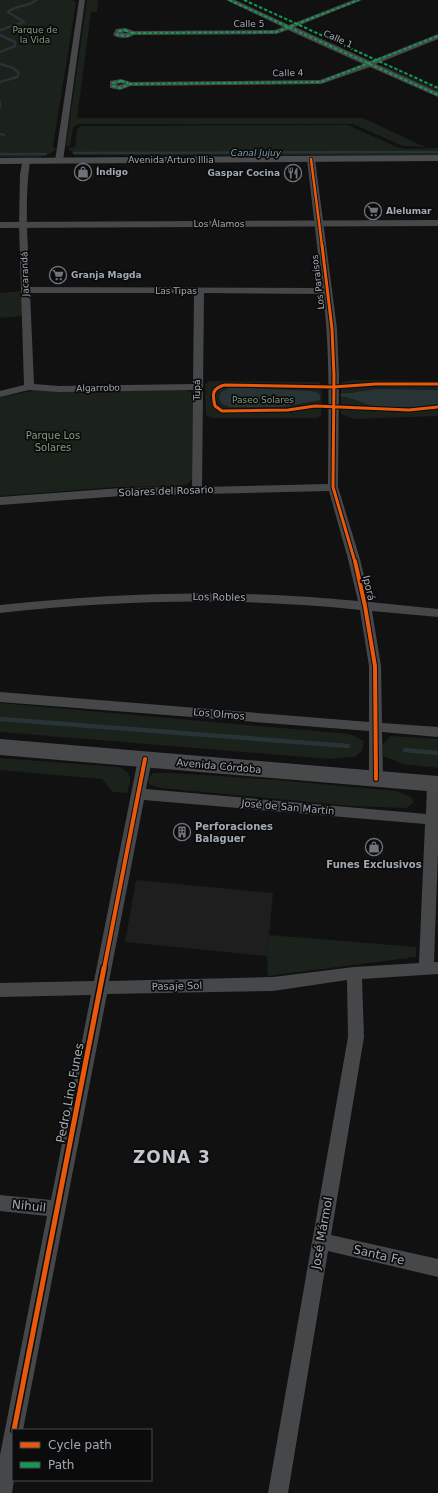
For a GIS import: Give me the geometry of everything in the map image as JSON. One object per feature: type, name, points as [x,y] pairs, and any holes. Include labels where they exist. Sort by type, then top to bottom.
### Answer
[{"type":"main road","name":"Avenida Arturo Illia","points":[[0,161],[438,158]]},
{"type":"main road","name":"Avenida Córdoba","points":[[0,748],[436,784]]},
{"type":"street","points":[[59,161],[82,0]]},
{"type":"street","name":"Calle 1","points":[[229,0],[438,95]]},
{"type":"street","name":"Calle 1","points":[[244,0],[438,88]]},
{"type":"street","name":"Calle 5","points":[[132,33],[270,33],[289,28],[359,0]]},
{"type":"street","name":"Calle 4","points":[[129,84],[321,82],[379,61],[438,36]]},
{"type":"street","name":"Los Paraísos","points":[[311,159],[332,329],[333,403]]},
{"type":"street","name":"Jacarandá","points":[[26,161],[24,174],[23,225],[29,387]]},
{"type":"street","name":"Los Álamos","points":[[0,225],[438,223]]},
{"type":"street","name":"Las Tipas","points":[[26,290],[327,291]]},
{"type":"street","name":"Tupá","points":[[197,490],[198,291]]},
{"type":"street","name":"Algarrobo","points":[[0,394],[29,387],[59,389],[197,387]]},
{"type":"street","name":"Iporá","points":[[333,403],[333,487],[354,558],[376,666],[376,779]]},
{"type":"street","name":"Solares del Rosario","points":[[0,501],[121,492],[333,487]]},
{"type":"street","name":"Los Robles","points":[[0,609],[95,599],[168,596],[242,597],[319,601],[438,613]]},
{"type":"street","name":"Los Olmos","points":[[0,697],[438,732]]},
{"type":"street","name":"Pedro Lino Funes","points":[[14,1429],[145,759]]},
{"type":"street","points":[[432,968],[436,784]]},
{"type":"street","name":"José de San Martín","points":[[138,794],[436,819]]},
{"type":"street","name":"Pasaje Sol","points":[[0,990],[273,984],[354,973],[432,968]]},
{"type":"street","name":"José Mármol","points":[[278,1493],[356,1038],[354,973]]},
{"type":"street","name":"Nihuil","points":[[0,1203],[58,1209]]},
{"type":"street","name":"Santa Fe","points":[[321,1241],[438,1268]]},
{"type":"street","points":[[2,1493],[12,1442]]},
{"type":"shaded area","points":[[230,387],[311,391],[320,395],[320,400],[283,407],[229,407],[222,404],[219,398],[221,392]]},
{"type":"shaded area","points":[[376,389],[438,390],[438,404],[405,408],[387,408],[372,406],[348,398],[345,394]]},
{"type":"shaded area","points":[[136,880],[273,893],[267,956],[125,942]]},
{"type":"green space","name":"Parque de la Vida","points":[[0,0],[73,0],[76,3],[53,146],[53,148],[56,148],[52,152],[39,157],[0,157]]},
{"type":"green space","points":[[87,0],[98,0],[97,12],[91,12],[77,118],[363,118],[425,147],[403,146],[353,124],[78,124],[73,128],[70,146],[66,146]]},
{"type":"green space","points":[[382,65],[438,89],[438,92],[380,66]]},
{"type":"green space","points":[[348,125],[397,147],[406,149],[438,148],[438,156],[74,155],[68,148],[75,147],[77,129],[81,126]]},
{"type":"green space","points":[[22,291],[23,316],[0,318],[0,293]]},
{"type":"green space","points":[[352,380],[438,381],[438,416],[354,419],[341,414],[341,382]]},
{"type":"green space","name":"Paseo Solares","points":[[209,381],[319,382],[322,384],[321,416],[317,418],[213,418],[206,415],[205,384]]},
{"type":"green space","name":"Parque Los Solares","points":[[187,390],[193,395],[192,479],[188,484],[181,486],[118,487],[0,496],[0,397],[32,391]]},
{"type":"green space","points":[[0,703],[350,734],[364,741],[362,751],[355,757],[330,759],[0,732]]},
{"type":"green space","points":[[391,736],[438,739],[438,768],[403,764],[383,756],[382,745]]},
{"type":"green space","points":[[0,758],[119,767],[129,775],[130,784],[127,793],[113,792],[102,779],[0,770]]},
{"type":"green space","points":[[153,773],[277,780],[396,791],[411,797],[414,802],[407,808],[350,806],[161,788],[150,785],[148,779]]},
{"type":"green space","points":[[269,935],[416,947],[416,957],[268,976],[267,956]]},
{"type":"waterway","points":[[0,30],[24,22],[8,12],[14,8],[30,4],[36,0]]},
{"type":"waterway","points":[[0,35],[15,42],[15,46],[0,52]]},
{"type":"waterway","points":[[0,64],[13,68],[19,73],[17,77],[0,82]]},
{"type":"waterway","points":[[0,102],[0,107]]},
{"type":"waterway","points":[[0,134],[4,135]]},
{"type":"waterway","name":"Canal Jujuy","points":[[74,153],[438,152]]},
{"type":"waterway","name":"Canal Jujuy","points":[[0,154],[46,154]]},
{"type":"waterway","points":[[342,395],[352,395]]},
{"type":"waterway","points":[[0,719],[348,746]]},
{"type":"waterway","points":[[405,750],[438,753]]},
{"type":"marked path","points":[[229,0],[438,95]]},
{"type":"marked path","points":[[244,0],[438,88]]},
{"type":"marked path","points":[[132,33],[276,32],[359,0]]},
{"type":"marked path","points":[[125,30],[132,33],[128,36],[117,35],[119,31],[125,30]]},
{"type":"marked path","points":[[129,84],[321,82],[438,36]]},
{"type":"marked path","points":[[121,81],[127,82],[128,85],[120,88],[113,86],[113,83],[121,81]]},
{"type":"cycle path","points":[[311,159],[332,329],[334,375],[333,487],[354,559],[365,606],[375,666],[376,779]]},
{"type":"cycle path","points":[[438,384],[376,384],[333,387],[225,385],[217,387],[214,391],[213,398],[215,406],[222,411],[288,410],[315,406],[409,410],[438,407]]},
{"type":"cycle path","points":[[14,1429],[145,759]]},
{"type":"place","name":"Índigo","points":[[83,172]]},
{"type":"place","name":"Gaspar Cocina","points":[[293,173]]},
{"type":"place","name":"Alelumar","points":[[373,211]]},
{"type":"place","name":"Granja Magda","points":[[58,275]]},
{"type":"place","name":"Perforaciones Balaguer","points":[[182,832]]},
{"type":"place","name":"Funes Exclusivos","points":[[374,847]]},
{"type":"district","name":"ZONA 3","points":[[172,1157]]}]
